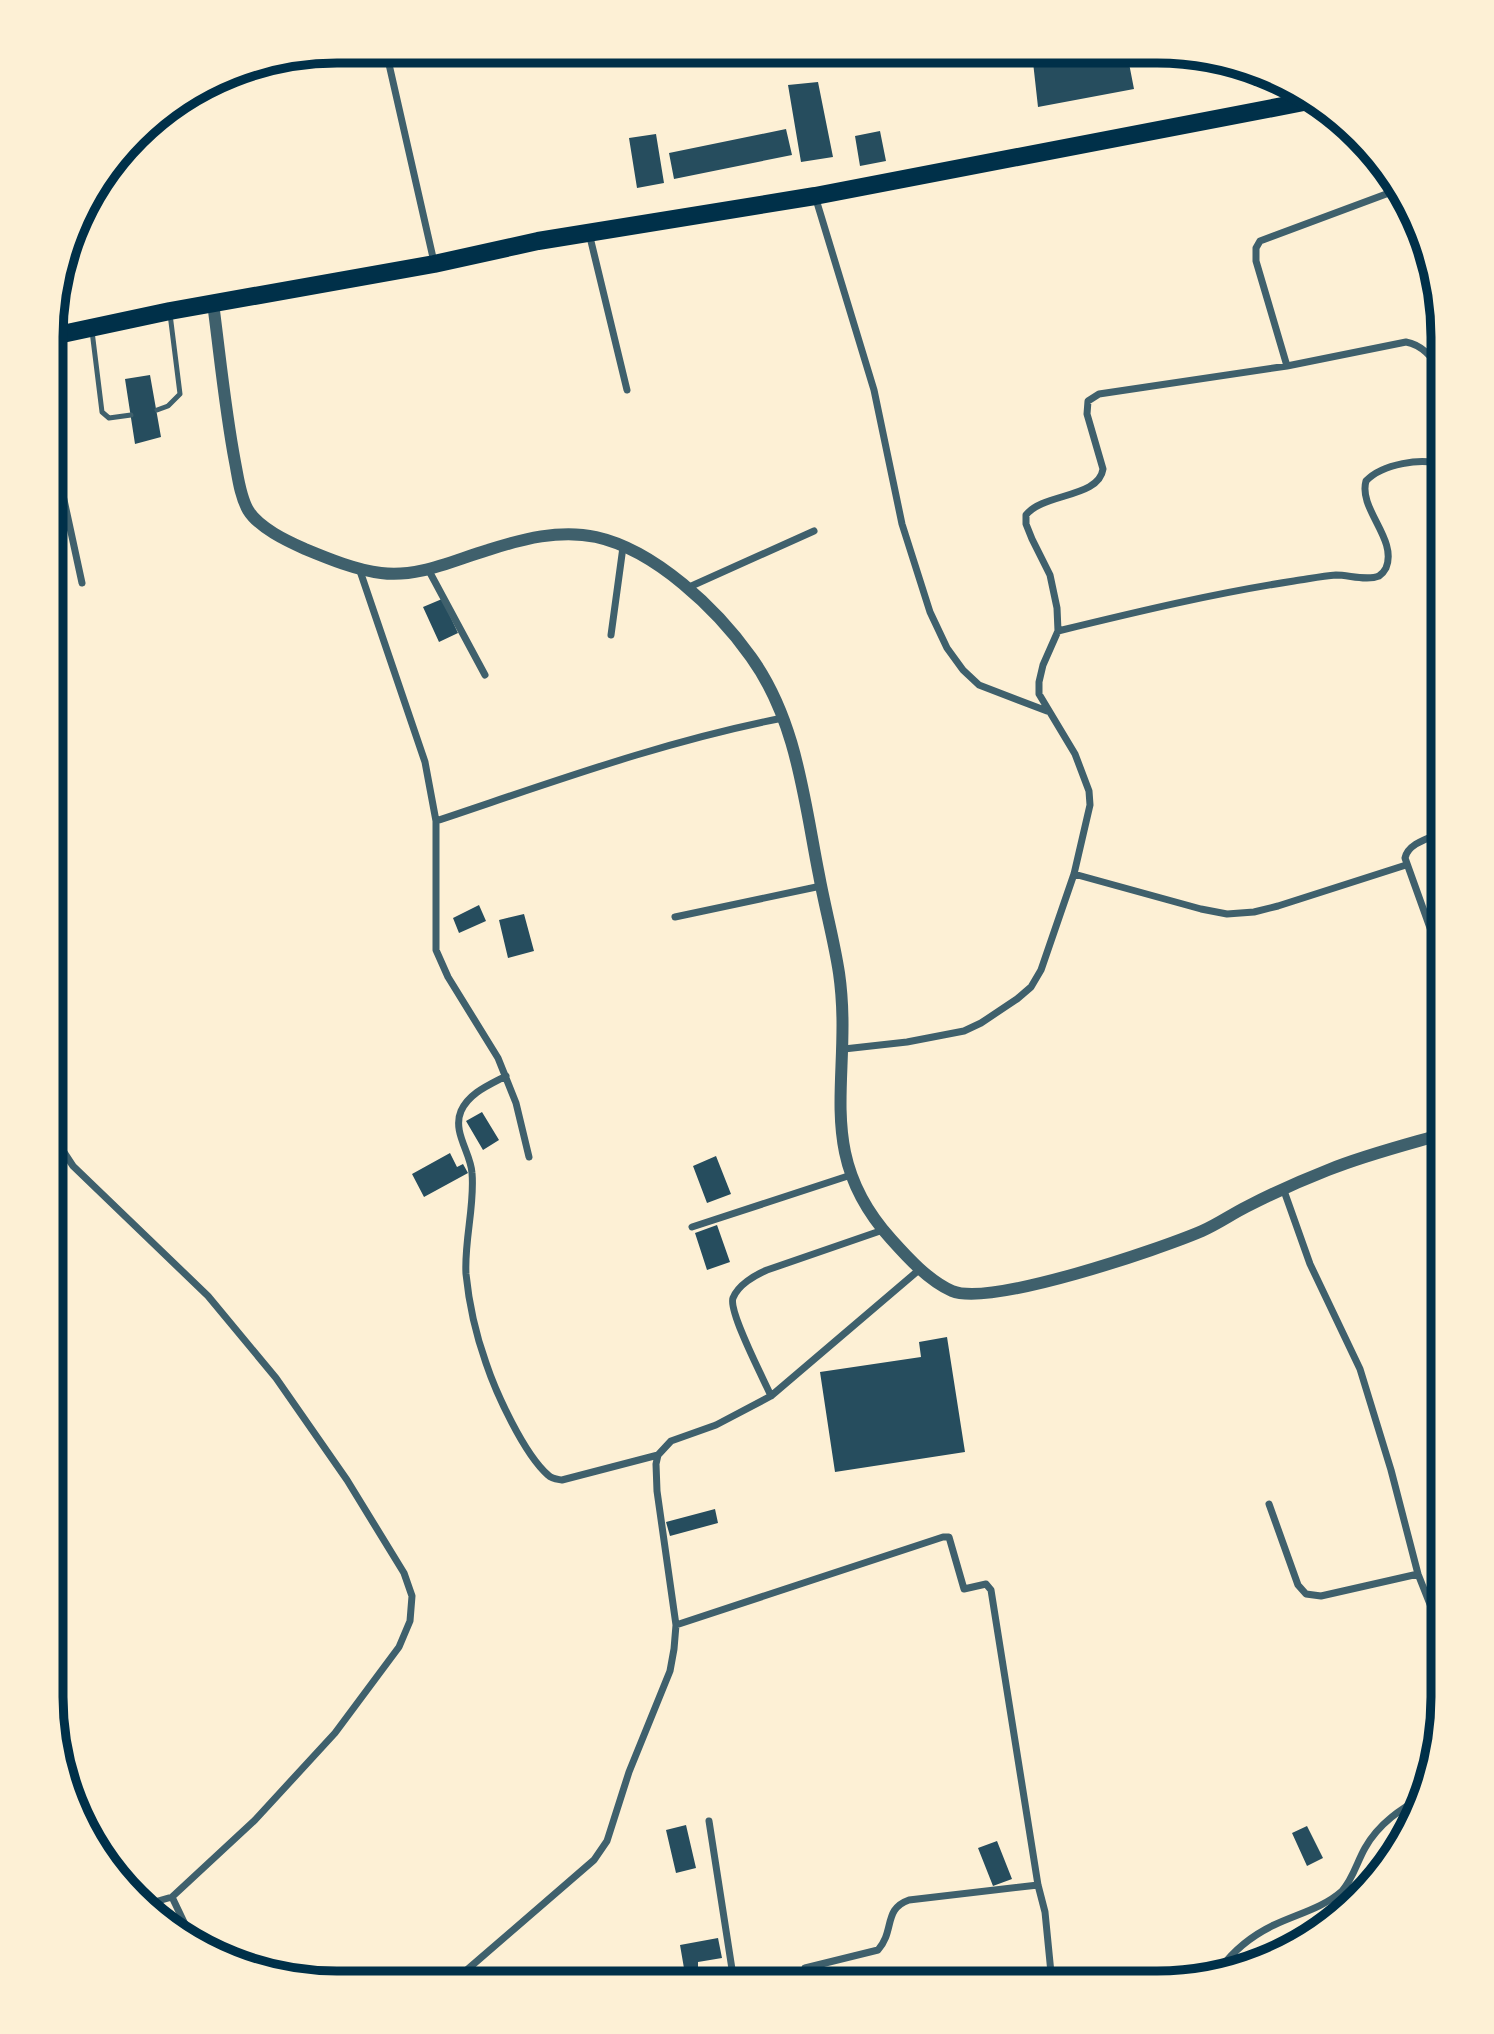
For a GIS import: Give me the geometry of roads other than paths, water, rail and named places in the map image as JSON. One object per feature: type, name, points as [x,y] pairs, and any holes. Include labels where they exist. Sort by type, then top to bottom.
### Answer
[{"type":"highway","points":[[63,334],[589,232],[815,196],[1299,103]]},
{"type":"street","points":[[389,63],[434,264]]},
{"type":"street","points":[[1287,366],[1256,261],[1256,248],[1260,241],[1390,193]]},
{"type":"street","points":[[815,196],[874,390],[902,524],[930,612],[947,648],[963,670],[979,685],[1048,711]]},
{"type":"street","points":[[589,232],[627,390]]},
{"type":"street","points":[[213,303],[233,450],[246,507],[257,520],[296,545],[330,559],[381,573],[401,574],[428,569],[523,539],[565,534],[594,536],[624,546],[658,565],[687,588],[750,655],[765,676],[784,718],[801,779],[839,972],[844,1049],[839,1108],[845,1158],[864,1201],[883,1230],[920,1269],[947,1288],[970,1295],[1023,1287],[1163,1246],[1206,1229],[1283,1188],[1356,1160],[1431,1138]]},
{"type":"street","points":[[844,1049],[927,1039],[964,1031],[1017,999],[1031,987],[1041,970],[1074,874],[1090,805],[1089,791],[1075,754],[1039,694],[1039,682],[1058,631],[1054,589],[1029,531],[1026,515],[1037,505],[1094,484],[1101,476],[1103,469],[1087,414],[1088,401],[1099,394],[1287,366],[1406,342],[1431,358]]},
{"type":"street","points":[[1058,631],[1281,583],[1335,575],[1379,576],[1385,570],[1388,556],[1367,498],[1366,481],[1381,472],[1431,461]]},
{"type":"street","points":[[63,495],[82,583]]},
{"type":"street","points":[[687,588],[814,531]]},
{"type":"street","points":[[611,635],[624,546]]},
{"type":"street","points":[[359,568],[425,762],[436,821],[436,950],[448,977],[487,1038],[506,1076],[516,1103],[529,1157]]},
{"type":"street","points":[[428,569],[485,675]]},
{"type":"street","points":[[436,821],[658,747],[725,729],[784,718]]},
{"type":"street","points":[[1431,838],[1409,849],[1405,855],[1406,865],[1431,932]]},
{"type":"street","points":[[1074,874],[1227,914],[1254,912],[1278,906],[1406,865]]},
{"type":"street","points":[[676,917],[821,886]]},
{"type":"street","points":[[506,1076],[481,1088],[467,1100],[458,1123],[472,1171],[466,1273],[473,1317],[486,1364],[526,1445],[550,1477],[562,1480],[658,1455]]},
{"type":"street","points":[[63,1151],[73,1166],[208,1296],[276,1378],[347,1480],[404,1573],[412,1596],[410,1620],[399,1647],[335,1732],[255,1820],[172,1896],[155,1902]]},
{"type":"street","points":[[692,1227],[851,1175]]},
{"type":"street","points":[[1283,1188],[1310,1264],[1360,1369],[1418,1574],[1431,1607]]},
{"type":"street","points":[[771,1396],[739,1326],[732,1307],[733,1297],[755,1276],[767,1270],[883,1230]]},
{"type":"street","points":[[466,1971],[594,1860],[607,1841],[629,1772],[670,1671],[676,1625],[657,1491],[658,1455],[671,1441],[716,1425],[771,1396],[920,1269]]},
{"type":"street","points":[[1269,1504],[1298,1585],[1306,1594],[1321,1596],[1418,1574]]},
{"type":"street","points":[[676,1625],[949,1537],[964,1589],[986,1584],[990,1587],[1038,1885],[1045,1912],[1051,1971]]},
{"type":"street","points":[[1225,1963],[1238,1947],[1255,1936],[1321,1905],[1344,1889],[1380,1827],[1409,1805]]},
{"type":"street","points":[[709,1821],[732,1971]]},
{"type":"street","points":[[805,1968],[878,1950],[885,1942],[891,1914],[898,1904],[909,1900],[1038,1885]]},
{"type":"street","points":[[172,1896],[185,1925]]},
{"type":"lane","points":[[156,411],[174,402],[180,394],[170,311]]},
{"type":"lane","points":[[91,327],[103,412],[110,418],[131,415]]}]
